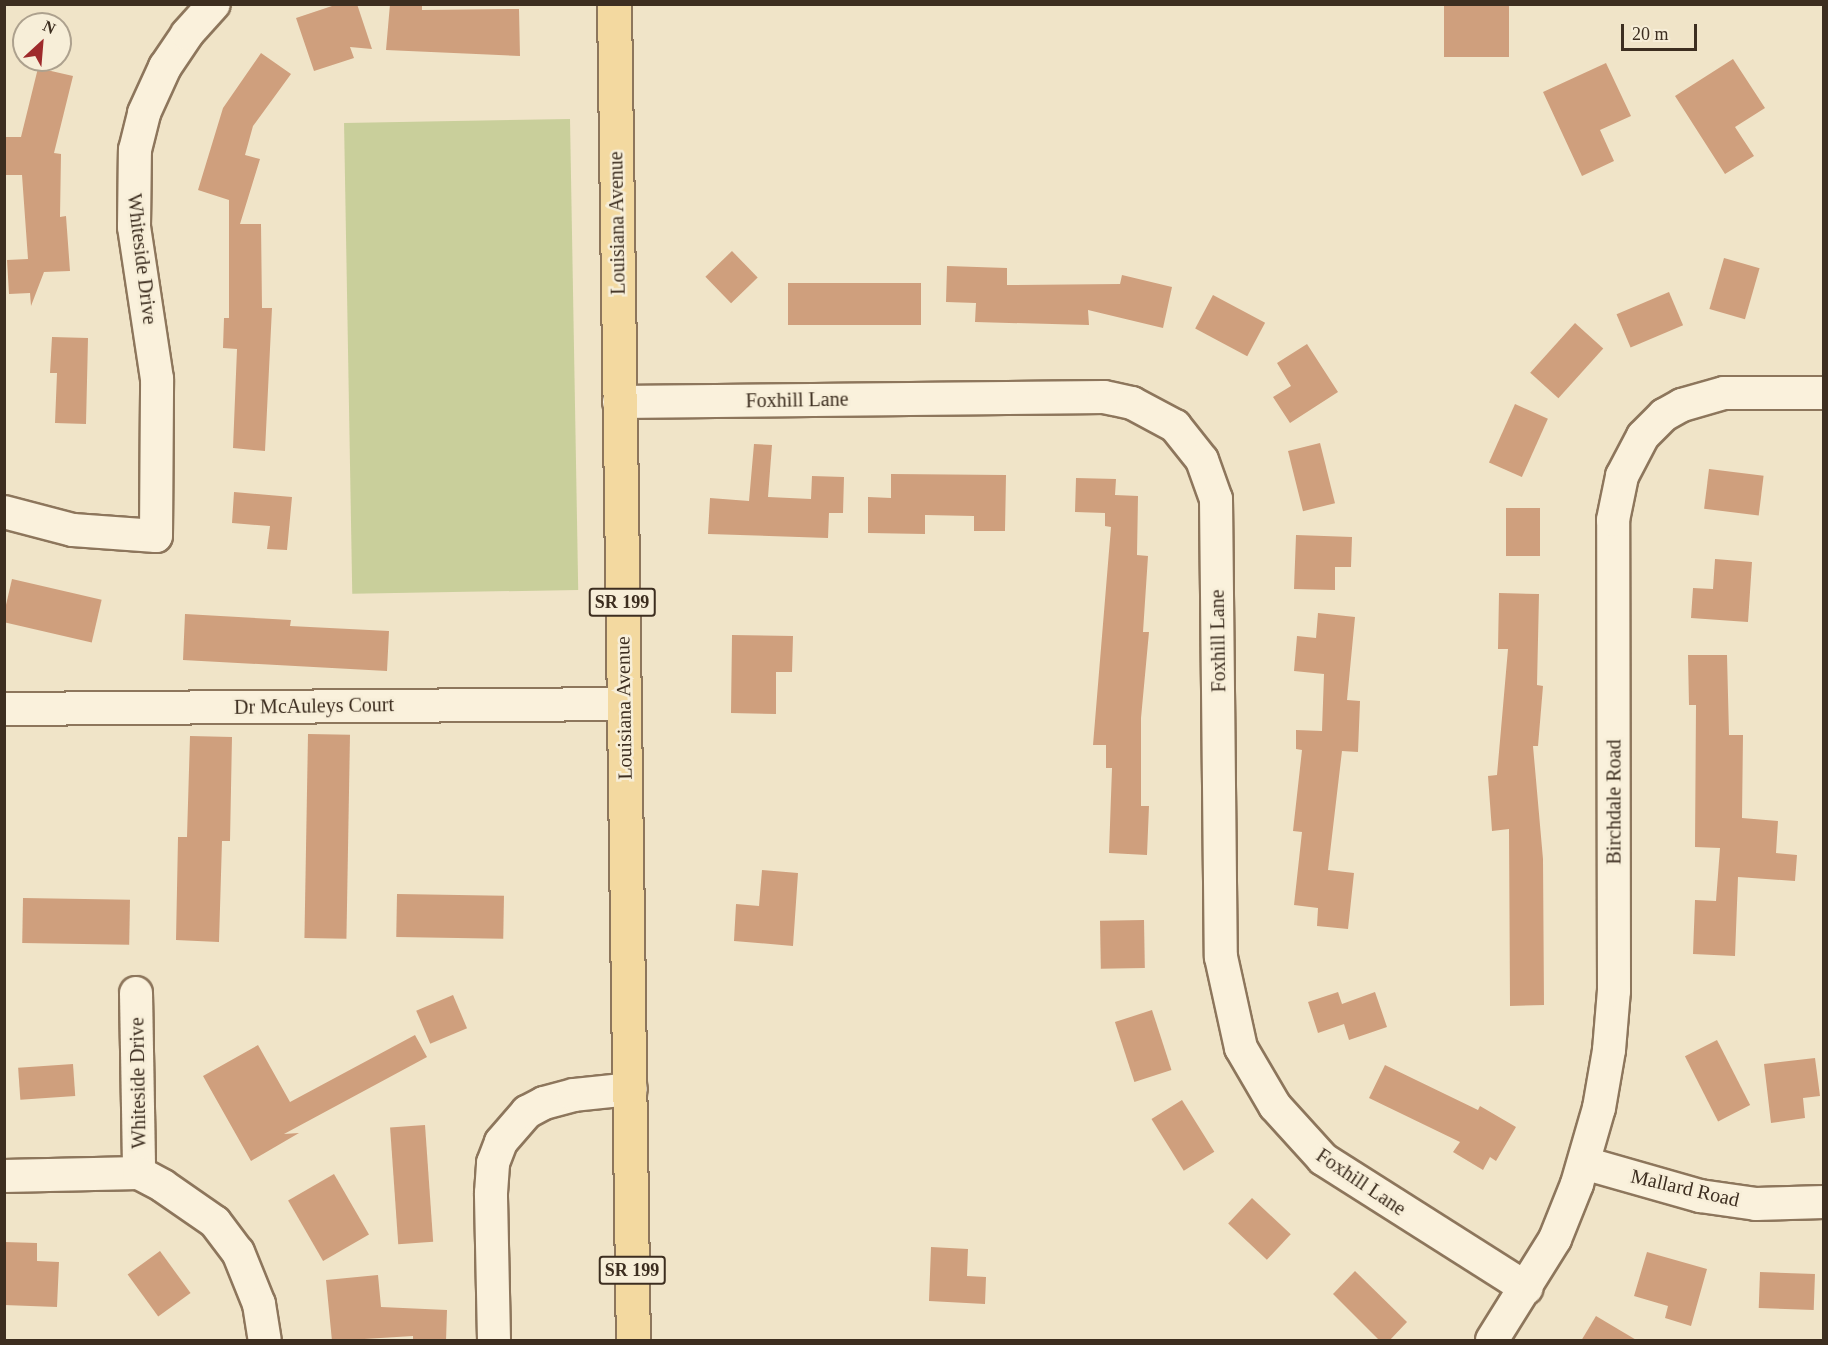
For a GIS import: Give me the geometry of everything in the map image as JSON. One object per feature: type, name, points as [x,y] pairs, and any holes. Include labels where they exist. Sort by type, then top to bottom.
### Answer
[{"type":"main road","name":"Louisiana Avenue","points":[[614,4],[633,1341]]},
{"type":"street","name":"Whiteside Drive","points":[[4,512],[73,530],[156,536],[157,379],[135,227],[135,150],[144,113],[165,67],[204,8]]},
{"type":"street","name":"Birchdale Road","points":[[1492,1341],[1555,1239],[1584,1163],[1599,1108],[1614,991],[1616,495],[1643,435],[1664,415],[1682,405],[1724,393],[1824,393]]},
{"type":"street","name":"Foxhill Lane","points":[[619,402],[1104,397],[1132,403],[1175,426],[1202,459],[1216,499],[1221,957],[1230,1014],[1241,1048],[1275,1106],[1323,1160],[1526,1288]]},
{"type":"street","name":"Dr McAuleys Court","points":[[4,709],[624,704]]},
{"type":"street","name":"Whiteside Drive","points":[[136,993],[139,1173]]},
{"type":"street","points":[[494,1341],[491,1193],[501,1142],[527,1112],[544,1103],[574,1095],[631,1089]]},
{"type":"street","name":"Mallard Road","points":[[1584,1163],[1700,1196],[1756,1204],[1824,1202]]},
{"type":"street","points":[[4,1176],[139,1173],[200,1210],[228,1236],[247,1268],[259,1304],[266,1341]]},
{"type":"green space","points":[[570,119],[578,590],[352,594],[344,123]]},
{"type":"building","points":[[338,4],[357,4],[372,49],[350,47],[354,58],[314,71],[296,18]]},
{"type":"building","points":[[390,4],[422,4],[422,10],[519,9],[520,56],[386,50]]},
{"type":"building","points":[[1444,4],[1509,4],[1509,57],[1444,57]]},
{"type":"building","points":[[261,53],[291,74],[253,126],[245,155],[260,159],[240,224],[261,224],[262,308],[272,308],[265,451],[233,448],[237,349],[223,348],[224,318],[229,318],[229,200],[198,190],[223,108]]},
{"type":"building","points":[[1733,59],[1765,108],[1735,127],[1754,156],[1725,174],[1675,96]]},
{"type":"building","points":[[1606,63],[1631,116],[1600,130],[1614,161],[1582,176],[1543,92]]},
{"type":"building","points":[[37,72],[56,72],[73,76],[54,153],[61,154],[60,217],[66,216],[70,271],[44,272],[31,306],[30,293],[9,294],[7,260],[28,259],[22,175],[4,175],[4,137],[21,137]]},
{"type":"building","points":[[732,251],[758,278],[731,303],[705,277]]},
{"type":"building","points":[[1724,258],[1760,268],[1745,319],[1709,309]]},
{"type":"building","points":[[947,266],[1007,268],[1007,285],[1120,284],[1122,275],[1172,287],[1163,328],[1088,310],[1089,325],[975,322],[976,303],[946,302]]},
{"type":"building","points":[[788,283],[921,283],[921,325],[788,325]]},
{"type":"building","points":[[1669,292],[1683,325],[1631,347],[1617,314]]},
{"type":"building","points":[[1213,295],[1265,323],[1247,356],[1195,329]]},
{"type":"building","points":[[1575,323],[1603,348],[1558,398],[1530,373]]},
{"type":"building","points":[[52,337],[88,338],[86,424],[55,423],[57,373],[50,373]]},
{"type":"building","points":[[1307,344],[1338,392],[1290,423],[1273,397],[1291,386],[1277,363]]},
{"type":"building","points":[[1515,404],[1548,419],[1522,477],[1489,462]]},
{"type":"building","points":[[1320,443],[1335,503],[1303,511],[1288,451]]},
{"type":"building","points":[[754,444],[772,445],[768,497],[811,499],[812,476],[844,477],[843,513],[829,513],[828,538],[708,534],[710,498],[749,501]]},
{"type":"building","points":[[1709,469],[1764,476],[1759,515],[1704,509]]},
{"type":"building","points":[[891,474],[1006,475],[1005,531],[974,531],[974,516],[925,515],[925,534],[868,533],[868,497],[891,498]]},
{"type":"building","points":[[1076,478],[1116,479],[1115,495],[1138,496],[1137,555],[1148,556],[1143,632],[1149,632],[1141,718],[1141,806],[1149,806],[1147,855],[1109,853],[1112,768],[1106,768],[1106,745],[1093,745],[1111,527],[1105,526],[1105,513],[1075,512]]},
{"type":"building","points":[[234,492],[292,497],[287,550],[267,549],[270,526],[232,523]]},
{"type":"building","points":[[1506,508],[1540,508],[1540,556],[1506,556]]},
{"type":"building","points":[[1296,535],[1352,537],[1351,567],[1335,567],[1335,590],[1294,589]]},
{"type":"building","points":[[1715,559],[1752,562],[1748,622],[1691,618],[1693,588],[1713,589]]},
{"type":"building","points":[[12,579],[102,600],[92,643],[4,622]]},
{"type":"building","points":[[1499,593],[1539,594],[1537,685],[1543,686],[1538,746],[1533,746],[1543,859],[1544,1005],[1510,1006],[1509,829],[1492,831],[1488,776],[1497,775],[1508,649],[1498,649]]},
{"type":"building","points":[[1318,613],[1355,617],[1347,700],[1360,701],[1358,752],[1342,751],[1328,870],[1354,873],[1348,929],[1317,926],[1318,908],[1294,905],[1302,832],[1293,831],[1302,750],[1296,749],[1296,730],[1322,731],[1324,674],[1294,671],[1297,636],[1316,638]]},
{"type":"building","points":[[185,614],[291,620],[290,626],[389,631],[387,671],[183,660]]},
{"type":"building","points":[[732,635],[793,636],[792,672],[776,672],[776,714],[731,713]]},
{"type":"building","points":[[1688,655],[1727,655],[1729,735],[1743,735],[1742,818],[1778,821],[1776,853],[1797,855],[1795,881],[1738,877],[1735,956],[1693,954],[1695,900],[1716,901],[1720,848],[1695,847],[1696,705],[1689,705]]},
{"type":"building","points":[[308,734],[350,735],[346,939],[304,938]]},
{"type":"building","points":[[190,736],[232,737],[230,841],[222,841],[219,942],[176,940],[178,837],[187,837]]},
{"type":"building","points":[[762,870],[798,873],[793,946],[734,941],[736,904],[759,906]]},
{"type":"building","points":[[397,894],[504,896],[503,939],[396,937]]},
{"type":"building","points":[[23,898],[130,900],[129,945],[22,943]]},
{"type":"building","points":[[1144,920],[1145,968],[1101,969],[1100,921]]},
{"type":"building","points":[[1338,992],[1342,1004],[1375,992],[1387,1027],[1349,1040],[1344,1024],[1318,1033],[1308,1002]]},
{"type":"building","points":[[453,995],[467,1028],[430,1044],[416,1011]]},
{"type":"building","points":[[1152,1010],[1171,1070],[1134,1082],[1115,1022]]},
{"type":"building","points":[[415,1035],[427,1057],[284,1134],[299,1133],[251,1161],[203,1076],[258,1045],[290,1102]]},
{"type":"building","points":[[1717,1040],[1750,1105],[1718,1121],[1685,1056]]},
{"type":"building","points":[[1815,1058],[1820,1096],[1803,1098],[1805,1118],[1771,1123],[1764,1064]]},
{"type":"building","points":[[73,1064],[75,1096],[20,1100],[18,1068]]},
{"type":"building","points":[[1385,1065],[1478,1110],[1480,1106],[1516,1127],[1496,1161],[1490,1157],[1483,1170],[1453,1152],[1460,1142],[1369,1098]]},
{"type":"building","points":[[1182,1100],[1214,1152],[1184,1171],[1151,1119]]},
{"type":"building","points":[[425,1125],[433,1242],[398,1244],[390,1127]]},
{"type":"building","points":[[334,1174],[369,1235],[323,1261],[288,1200]]},
{"type":"building","points":[[1252,1198],[1291,1234],[1267,1260],[1228,1224]]},
{"type":"building","points":[[4,1242],[37,1243],[37,1261],[59,1262],[57,1307],[4,1305]]},
{"type":"building","points":[[931,1247],[968,1249],[967,1276],[986,1277],[985,1304],[929,1301]]},
{"type":"building","points":[[160,1251],[191,1293],[158,1317],[128,1275]]},
{"type":"building","points":[[1647,1252],[1707,1269],[1691,1326],[1665,1318],[1668,1306],[1634,1296]]},
{"type":"building","points":[[1355,1271],[1407,1322],[1389,1341],[1380,1341],[1333,1294]]},
{"type":"building","points":[[1760,1272],[1815,1274],[1814,1310],[1759,1308]]},
{"type":"building","points":[[378,1275],[381,1307],[447,1310],[446,1341],[413,1341],[413,1336],[332,1341],[326,1280]]},
{"type":"building","points":[[1596,1316],[1638,1341],[1581,1341]]}]
